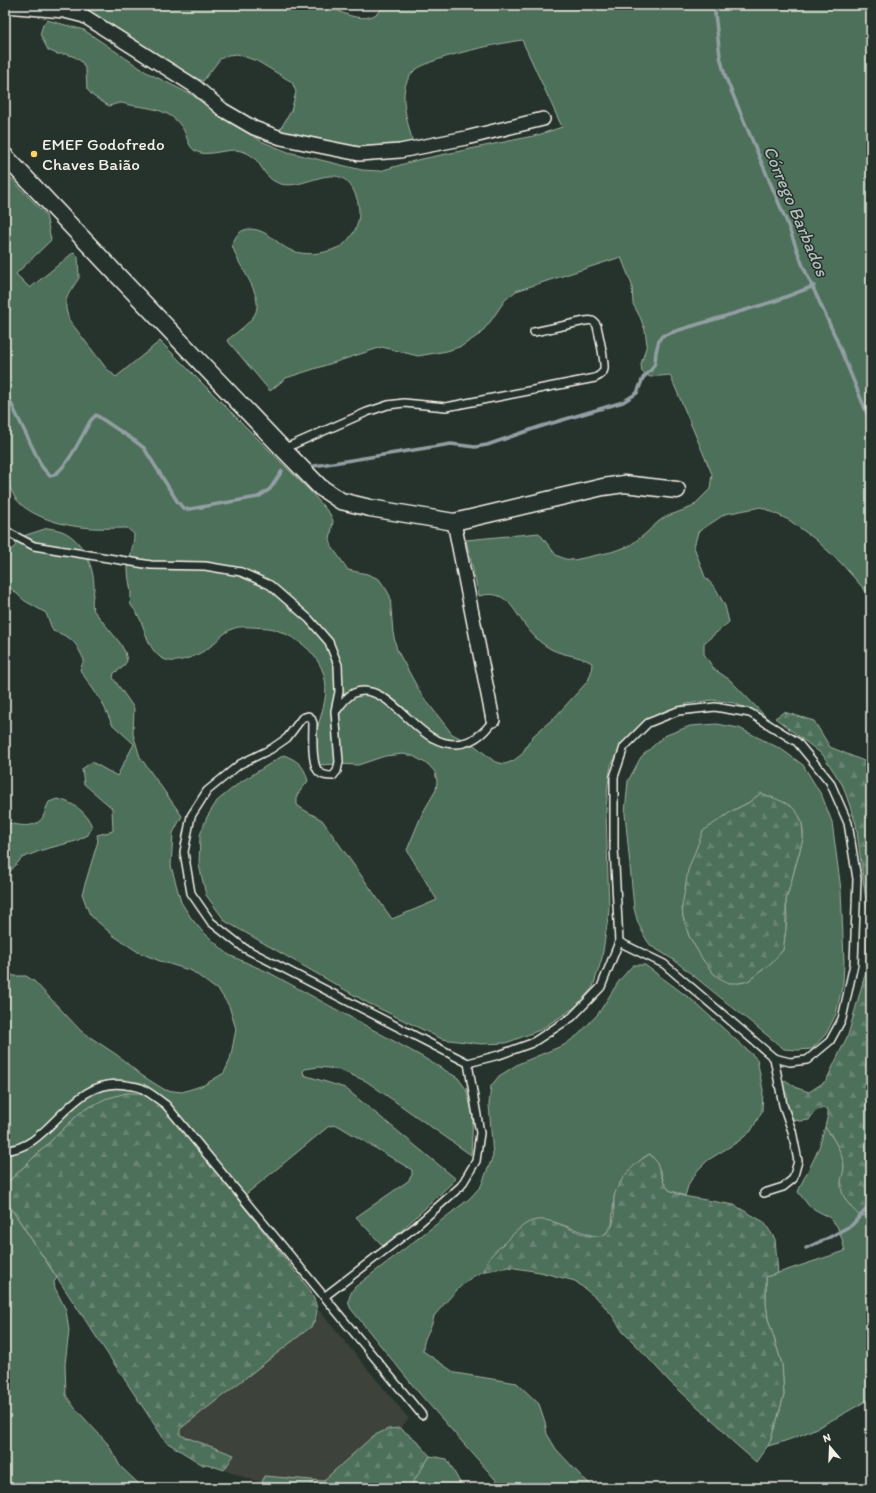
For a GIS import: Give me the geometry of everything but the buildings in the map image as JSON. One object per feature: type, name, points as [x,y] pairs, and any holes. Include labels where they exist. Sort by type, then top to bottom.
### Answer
[{"type":"street","points":[[5,6],[64,11],[84,16],[196,86],[223,110],[254,128],[281,138],[309,144],[359,154],[400,152],[543,119]]},
{"type":"street","points":[[5,156],[283,449],[320,486],[341,501],[370,508],[454,522],[603,487],[624,484],[677,490]]},
{"type":"street","points":[[454,522],[493,720]]},
{"type":"lane","points":[[283,449],[367,412],[388,405],[404,403],[446,407],[595,378],[601,375],[604,369],[603,359],[598,326],[595,322],[591,320],[534,332]]},
{"type":"lane","points":[[5,529],[11,534],[34,546],[151,565],[205,566],[240,572],[270,585],[309,619],[328,642],[338,665],[340,692],[335,711],[339,762],[337,771],[333,776],[325,776],[318,771],[315,761],[313,723],[311,718],[308,716],[302,718],[287,738],[270,750],[240,764],[207,791],[191,816],[184,852],[191,893],[211,922],[244,948],[468,1063],[499,1055],[532,1043],[572,1017],[601,987],[619,942],[614,847],[614,777],[624,747],[648,723],[678,711],[715,707],[750,713],[797,742],[830,782],[848,823],[857,879],[854,964],[842,1019],[830,1042],[806,1060],[790,1062],[774,1058],[664,964],[619,942]]},
{"type":"lane","points":[[335,711],[347,697],[355,692],[366,691],[379,694],[432,738],[447,744],[463,744],[479,737],[493,720]]},
{"type":"lane","points":[[764,1193],[783,1187],[793,1179],[798,1161],[792,1131],[783,1105],[774,1058]]},
{"type":"lane","points":[[324,1297],[415,1227],[461,1186],[476,1161],[480,1134],[468,1063]]},
{"type":"lane","points":[[5,1150],[15,1150],[33,1141],[74,1102],[91,1089],[114,1083],[140,1087],[166,1105],[422,1415]]},
{"type":"shaded area","points":[[318,1309],[409,1419],[400,1428],[388,1429],[373,1436],[323,1481],[264,1476],[262,1483],[224,1470],[234,1455],[180,1435],[180,1429],[316,1318]]},
{"type":"green space","points":[[44,5],[329,5],[350,16],[366,18],[379,12],[384,5],[871,5],[871,597],[841,563],[815,539],[789,520],[761,507],[725,514],[698,532],[694,547],[705,577],[716,589],[725,606],[729,622],[704,643],[704,654],[714,669],[730,680],[766,717],[734,703],[712,700],[687,704],[664,712],[647,722],[627,740],[611,765],[608,784],[606,811],[609,911],[602,958],[593,987],[577,1006],[540,1030],[506,1043],[481,1044],[442,1039],[368,1003],[225,921],[206,895],[199,865],[200,835],[207,817],[217,801],[239,783],[284,755],[300,764],[305,771],[308,781],[297,795],[297,805],[322,820],[392,919],[437,900],[407,850],[422,814],[436,790],[437,781],[435,772],[429,765],[413,756],[403,754],[385,756],[358,765],[319,765],[315,752],[315,740],[325,701],[326,688],[324,674],[317,660],[304,645],[280,631],[269,628],[237,627],[226,632],[207,649],[189,658],[171,661],[160,657],[151,647],[141,621],[131,604],[128,569],[134,534],[127,528],[92,528],[73,526],[55,522],[37,515],[16,499],[5,474],[5,172],[46,215],[51,240],[16,274],[30,288],[74,252],[78,256],[79,278],[66,300],[66,309],[69,320],[106,368],[116,377],[160,341],[310,491],[330,514],[333,521],[330,540],[332,547],[348,570],[367,574],[379,579],[390,596],[393,633],[397,650],[421,694],[452,734],[474,745],[495,762],[505,764],[513,761],[521,755],[533,736],[556,716],[588,681],[592,663],[557,652],[543,644],[532,634],[514,609],[503,598],[497,595],[489,594],[479,596],[466,540],[539,533],[556,555],[565,559],[574,560],[611,552],[629,546],[665,517],[692,507],[710,489],[712,474],[670,375],[650,377],[642,372],[641,364],[647,344],[645,330],[633,304],[632,285],[621,257],[516,291],[505,300],[480,334],[462,346],[447,351],[418,356],[382,347],[286,378],[270,391],[227,340],[250,321],[257,308],[257,301],[253,287],[238,260],[232,245],[235,238],[241,231],[251,229],[265,233],[294,252],[314,254],[342,246],[354,232],[359,217],[358,201],[349,183],[340,177],[330,176],[285,185],[269,178],[257,161],[248,153],[229,150],[204,153],[194,150],[181,126],[171,116],[151,108],[122,103],[109,106],[93,96],[87,89],[86,71],[82,62],[75,57],[66,54],[57,54],[48,50],[40,34],[43,25],[47,20],[84,30],[146,72],[192,95],[231,123],[263,142],[288,152],[362,170],[380,171],[417,160],[538,135],[562,127],[522,40],[464,52],[419,67],[412,73],[405,85],[404,94],[406,116],[413,144],[363,153],[277,135],[291,111],[296,92],[292,82],[257,61],[237,54],[228,55],[220,59],[203,81],[152,61],[116,36]]},
{"type":"green space","points":[[48,528],[60,530],[72,537],[87,556],[94,579],[92,602],[94,611],[120,643],[125,652],[127,661],[122,668],[114,673],[113,678],[134,708],[133,734],[140,757],[182,816],[173,833],[171,866],[181,902],[191,918],[202,931],[229,955],[270,973],[419,1055],[458,1078],[466,1089],[473,1115],[471,1155],[366,1081],[337,1069],[318,1067],[305,1069],[303,1071],[304,1075],[345,1088],[456,1179],[384,1247],[356,1217],[408,1181],[412,1175],[412,1170],[337,1125],[329,1126],[239,1200],[179,1125],[82,1111],[5,1185],[5,971],[14,976],[26,976],[34,981],[81,1031],[117,1055],[141,1075],[165,1090],[182,1092],[204,1085],[224,1073],[230,1060],[236,1029],[229,1006],[220,992],[192,971],[138,952],[114,936],[90,915],[82,894],[98,841],[97,835],[113,831],[112,808],[84,784],[82,769],[92,762],[117,776],[134,744],[112,724],[102,702],[80,670],[84,660],[76,644],[69,638],[53,631],[46,613],[25,601],[7,585],[5,580],[5,556],[16,545],[12,535],[23,536]]},
{"type":"green space","points":[[784,712],[814,721],[830,747],[871,764],[871,1215],[860,1216],[849,1205],[844,1197],[841,1187],[844,1168],[843,1160],[837,1145],[825,1127],[828,1109],[818,1109],[809,1120],[799,1121],[793,1119],[786,1109],[781,1088],[785,1080],[797,1088],[809,1092],[826,1081],[848,1035],[866,971],[867,909],[856,824],[843,786],[823,755],[775,718]]},
{"type":"green space","points":[[717,724],[739,728],[781,749],[803,765],[822,796],[832,822],[841,890],[844,961],[843,983],[836,1014],[826,1034],[812,1049],[784,1049],[674,960],[651,946],[638,923],[634,908],[625,813],[628,781],[641,757],[664,736],[690,726]],"holes":[[[761,793],[786,804],[797,813],[803,828],[803,839],[786,900],[787,919],[783,950],[770,964],[748,981],[739,983],[714,974],[689,936],[683,917],[682,906],[732,811],[748,803]]]},
{"type":"green space","points":[[761,793],[786,803],[797,812],[801,819],[803,828],[803,839],[786,900],[786,930],[783,950],[770,964],[748,981],[729,983],[714,974],[703,960],[689,936],[683,917],[682,907],[688,870],[703,831],[732,811],[748,803]]},
{"type":"green space","points":[[57,799],[74,805],[83,812],[92,827],[88,835],[76,841],[42,850],[22,858],[5,877],[5,822],[26,826],[35,824],[43,817],[49,802]]},
{"type":"green space","points":[[633,965],[645,965],[692,1000],[757,1059],[763,1090],[762,1111],[751,1131],[739,1141],[708,1160],[698,1170],[689,1183],[685,1196],[669,1190],[664,1184],[661,1172],[650,1154],[644,1157],[629,1171],[614,1197],[612,1225],[604,1235],[594,1236],[554,1222],[485,1268],[485,1271],[471,1278],[451,1296],[434,1316],[424,1341],[423,1351],[455,1373],[517,1383],[539,1404],[547,1434],[556,1449],[582,1477],[595,1488],[503,1488],[419,1393],[351,1309],[349,1298],[355,1287],[469,1199],[481,1186],[493,1156],[489,1104],[491,1086],[499,1076],[518,1064],[564,1045],[578,1035],[598,1014],[619,981]]},
{"type":"green space","points":[[126,1093],[140,1093],[155,1101],[179,1125],[310,1290],[316,1304],[317,1311],[312,1326],[180,1429],[180,1435],[234,1455],[224,1470],[207,1464],[203,1465],[166,1442],[5,1199],[5,1185],[82,1111],[105,1099]]},
{"type":"green space","points":[[825,1127],[842,1156],[844,1167],[841,1183],[860,1216],[871,1215],[871,1398],[808,1432],[768,1446],[784,1395],[782,1364],[768,1319],[766,1303],[766,1277],[845,1251],[837,1226],[830,1218],[809,1206],[798,1192],[816,1154]]},
{"type":"green space","points":[[650,1154],[656,1161],[664,1183],[669,1190],[683,1196],[734,1205],[764,1222],[775,1239],[778,1273],[766,1277],[766,1303],[768,1319],[782,1364],[784,1395],[769,1444],[756,1462],[670,1382],[623,1332],[612,1315],[600,1301],[575,1281],[540,1272],[509,1267],[485,1271],[486,1264],[493,1254],[521,1227],[533,1221],[551,1221],[586,1235],[604,1235],[611,1228],[613,1223],[614,1197],[619,1184],[633,1167],[644,1157]]},
{"type":"green space","points":[[5,1199],[57,1278],[54,1282],[55,1288],[66,1310],[69,1331],[65,1364],[66,1395],[74,1407],[108,1444],[120,1466],[141,1486],[141,1488],[5,1488]]},
{"type":"green space","points":[[400,1428],[416,1440],[430,1456],[409,1488],[278,1488],[262,1483],[264,1476],[323,1481],[373,1436],[388,1429]]},
{"type":"green space","points":[[430,1456],[447,1459],[463,1488],[409,1488]]},
{"type":"waterway","name":"Córrego Barbados","points":[[714,5],[720,56],[725,76],[786,220],[803,266],[835,336],[871,423]]},
{"type":"waterway","points":[[308,467],[451,444],[475,447],[487,445],[539,427],[623,402],[637,393],[643,378],[651,370],[655,363],[659,340],[662,336],[775,301],[814,286]]},
{"type":"waterway","points":[[5,391],[42,467],[50,476],[56,474],[62,468],[91,420],[96,415],[144,448],[177,501],[184,509],[258,497],[270,489],[282,471]]},
{"type":"waterway","points":[[806,1248],[852,1225],[871,1204]]},
{"type":"place","name":"EMEF Godofredo Chaves Baião","points":[[34,154]]}]
